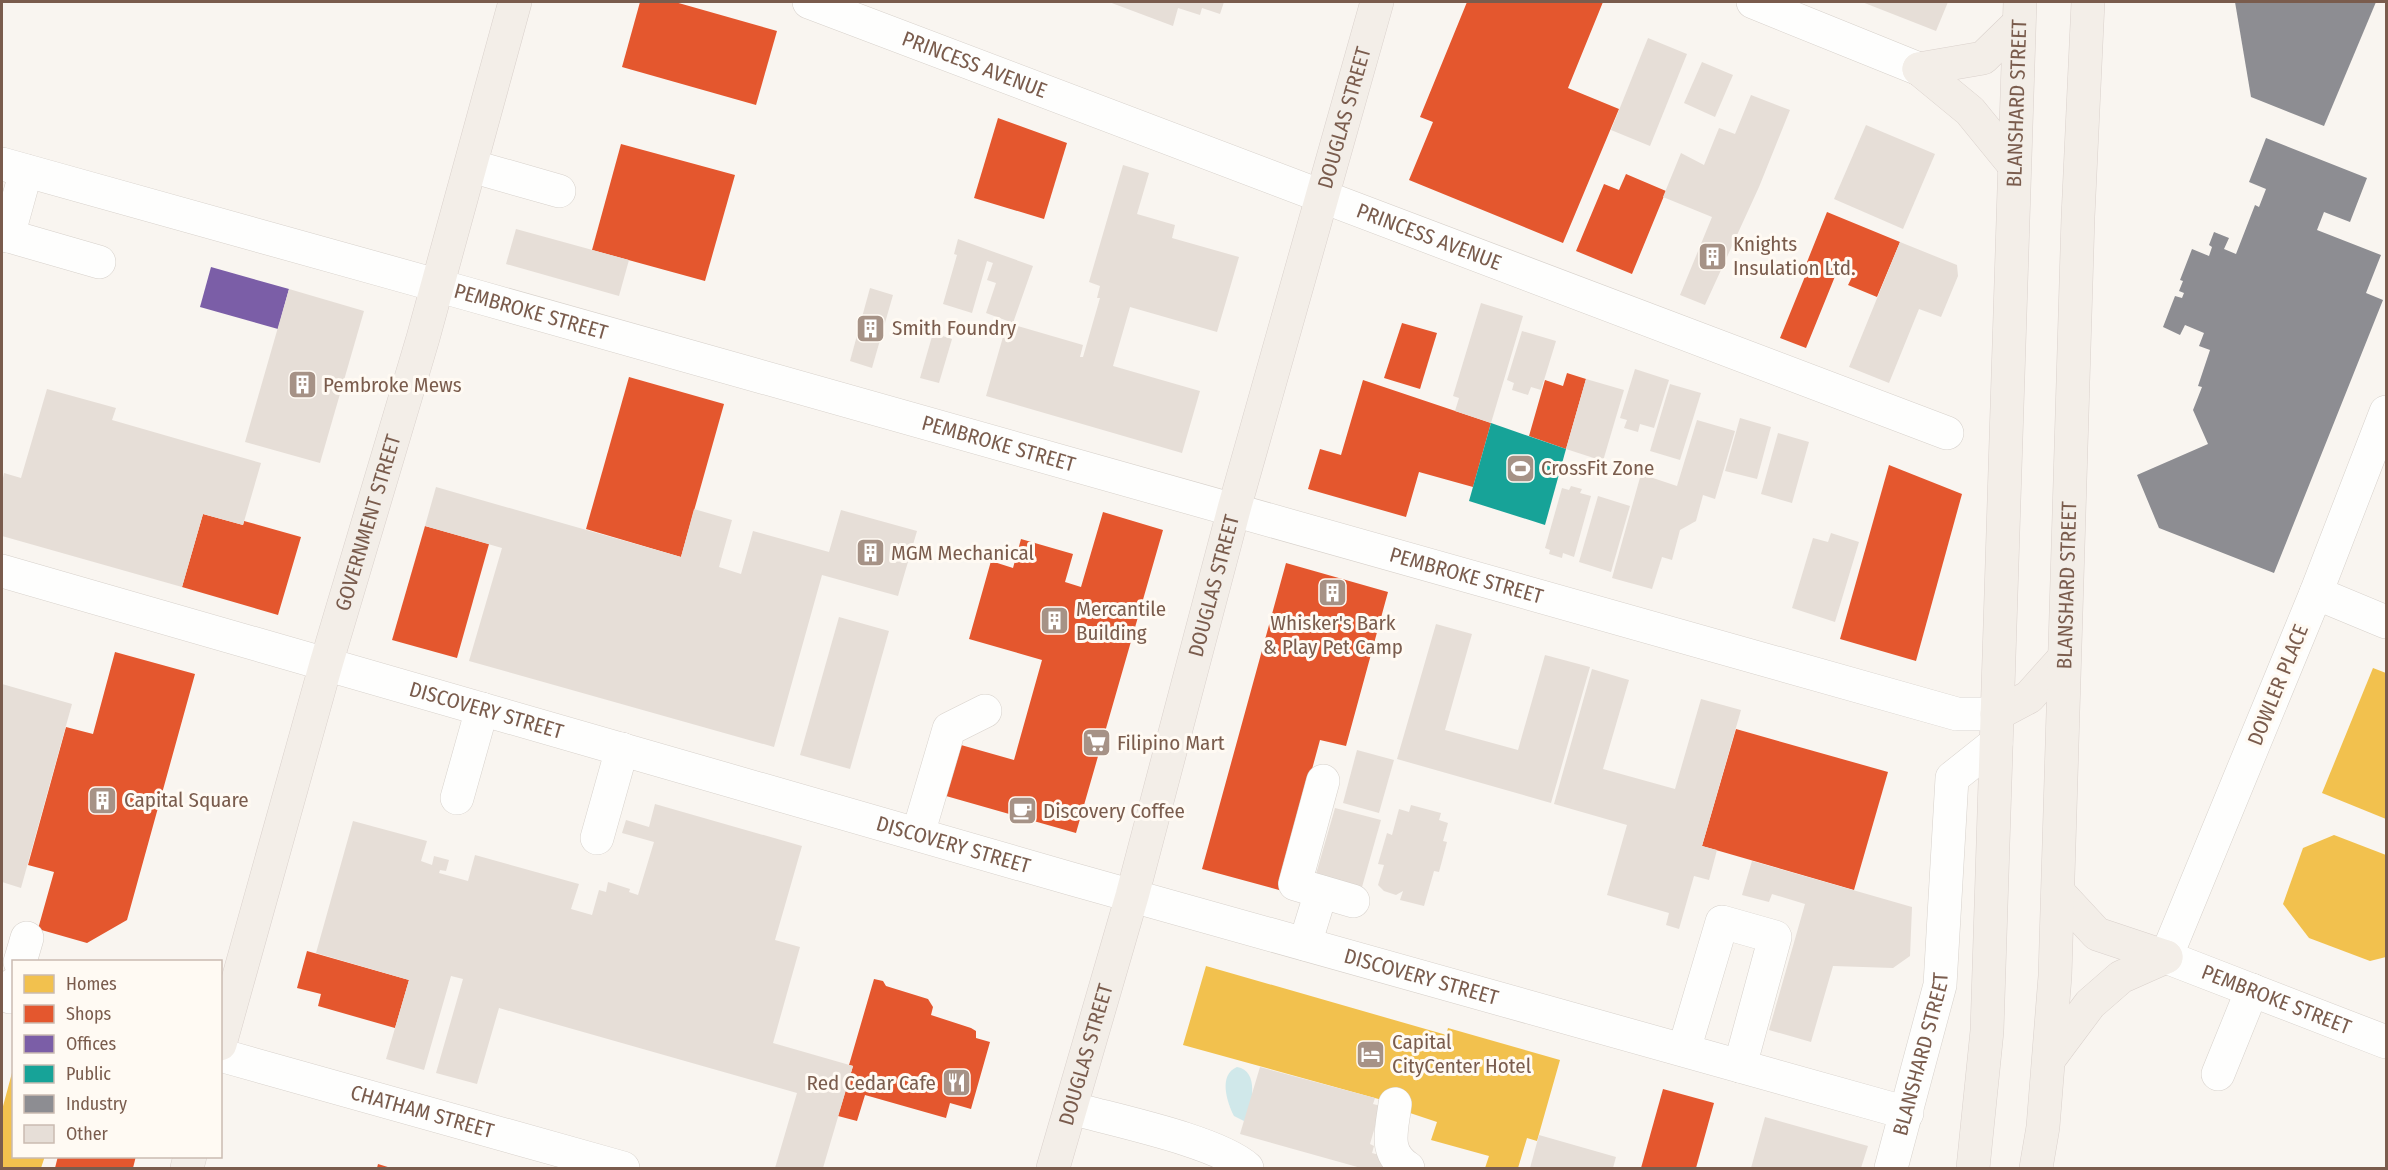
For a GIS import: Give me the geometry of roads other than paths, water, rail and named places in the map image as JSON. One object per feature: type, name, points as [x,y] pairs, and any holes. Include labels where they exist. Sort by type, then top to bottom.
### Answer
[{"type":"main road","name":"GOVERNMENT STREET","points":[[222,1037],[326,664],[471,166],[515,2]]},
{"type":"main road","name":"DOUGLAS STREET","points":[[1053,1168],[1132,896],[1234,509],[1377,2]]},
{"type":"main road","name":"BLANSHARD STREET","points":[[2036,1168],[2043,1127],[2049,1059],[2058,892],[2078,206],[2088,2]]},
{"type":"main road","points":[[1919,69],[1983,58],[2019,13]]},
{"type":"main road","name":"BLANSHARD STREET","points":[[1973,1168],[1986,1031],[2019,13]]},
{"type":"main road","points":[[1919,69],[1970,111],[2014,165]]},
{"type":"main road","points":[[1996,729],[2064,658]]},
{"type":"main road","points":[[2058,892],[2097,934],[2166,957]]},
{"type":"main road","points":[[2049,1059],[2096,998],[2121,977],[2166,957]]},
{"type":"street","name":"PRINCESS AVENUE","points":[[809,2],[1324,195],[1947,433]]},
{"type":"street","points":[[1753,2],[1919,69]]},
{"type":"street","points":[[471,166],[559,191]]},
{"type":"street","points":[[14,168],[5,235],[99,262]]},
{"type":"street","name":"PEMBROKE STREET","points":[[14,168],[1234,509],[1957,714],[1996,729]]},
{"type":"street","name":"DOWLER PLACE","points":[[2166,957],[2316,593],[2386,412]]},
{"type":"street","name":"DISCOVERY STREET","points":[[2,571],[1132,896],[1907,1113]]},
{"type":"street","points":[[2316,593],[2386,622]]},
{"type":"street","points":[[457,798],[482,709]]},
{"type":"street","points":[[918,834],[949,729],[985,711]]},
{"type":"street","name":"BLANSHARD STREET","points":[[1891,1168],[1940,986],[1952,778],[1996,729]]},
{"type":"street","points":[[597,838],[622,750]]},
{"type":"street","points":[[1323,781],[1295,884],[1353,901]]},
{"type":"street","points":[[1305,944],[1321,891]]},
{"type":"street","points":[[1684,1050],[1722,922],[1765,934],[1775,937],[1740,1066]]},
{"type":"street","name":"PEMBROKE STREET","points":[[2166,957],[2386,1042]]},
{"type":"street","points":[[2218,1074],[2252,990]]},
{"type":"street","name":"CHATHAM STREET","points":[[222,1056],[622,1168]]},
{"type":"street","points":[[1395,1104],[1390,1144],[1392,1153],[1399,1163],[1407,1168]]},
{"type":"street","points":[[1071,1108],[1181,1139],[1236,1160],[1247,1168]]},
{"type":"water","points":[[1237,1067],[1249,1075],[1251,1081],[1251,1106],[1248,1120],[1244,1121],[1234,1116],[1226,1089],[1228,1076]]},
{"type":"place","name":"Knights Insulation Ltd.","points":[[1712,256]]},
{"type":"place","name":"Smith Foundry","points":[[871,328]]},
{"type":"place","name":"Pembroke Mews","points":[[302,385]]},
{"type":"place","name":"CrossFit Zone","points":[[1520,468]]},
{"type":"place","name":"MGM Mechanical","points":[[870,553]]},
{"type":"place","name":"Whisker's Bark & Play Pet Camp","points":[[1333,592]]},
{"type":"place","name":"Mercantile Building","points":[[1055,621]]},
{"type":"place","name":"Filipino Mart","points":[[1096,743]]},
{"type":"place","name":"Capital Square","points":[[103,800]]},
{"type":"place","name":"Discovery Coffee","points":[[1022,811]]},
{"type":"place","name":"Capital CityCenter Hotel","points":[[1371,1054]]},
{"type":"place","name":"Red Cedar Cafe","points":[[957,1083]]}]
